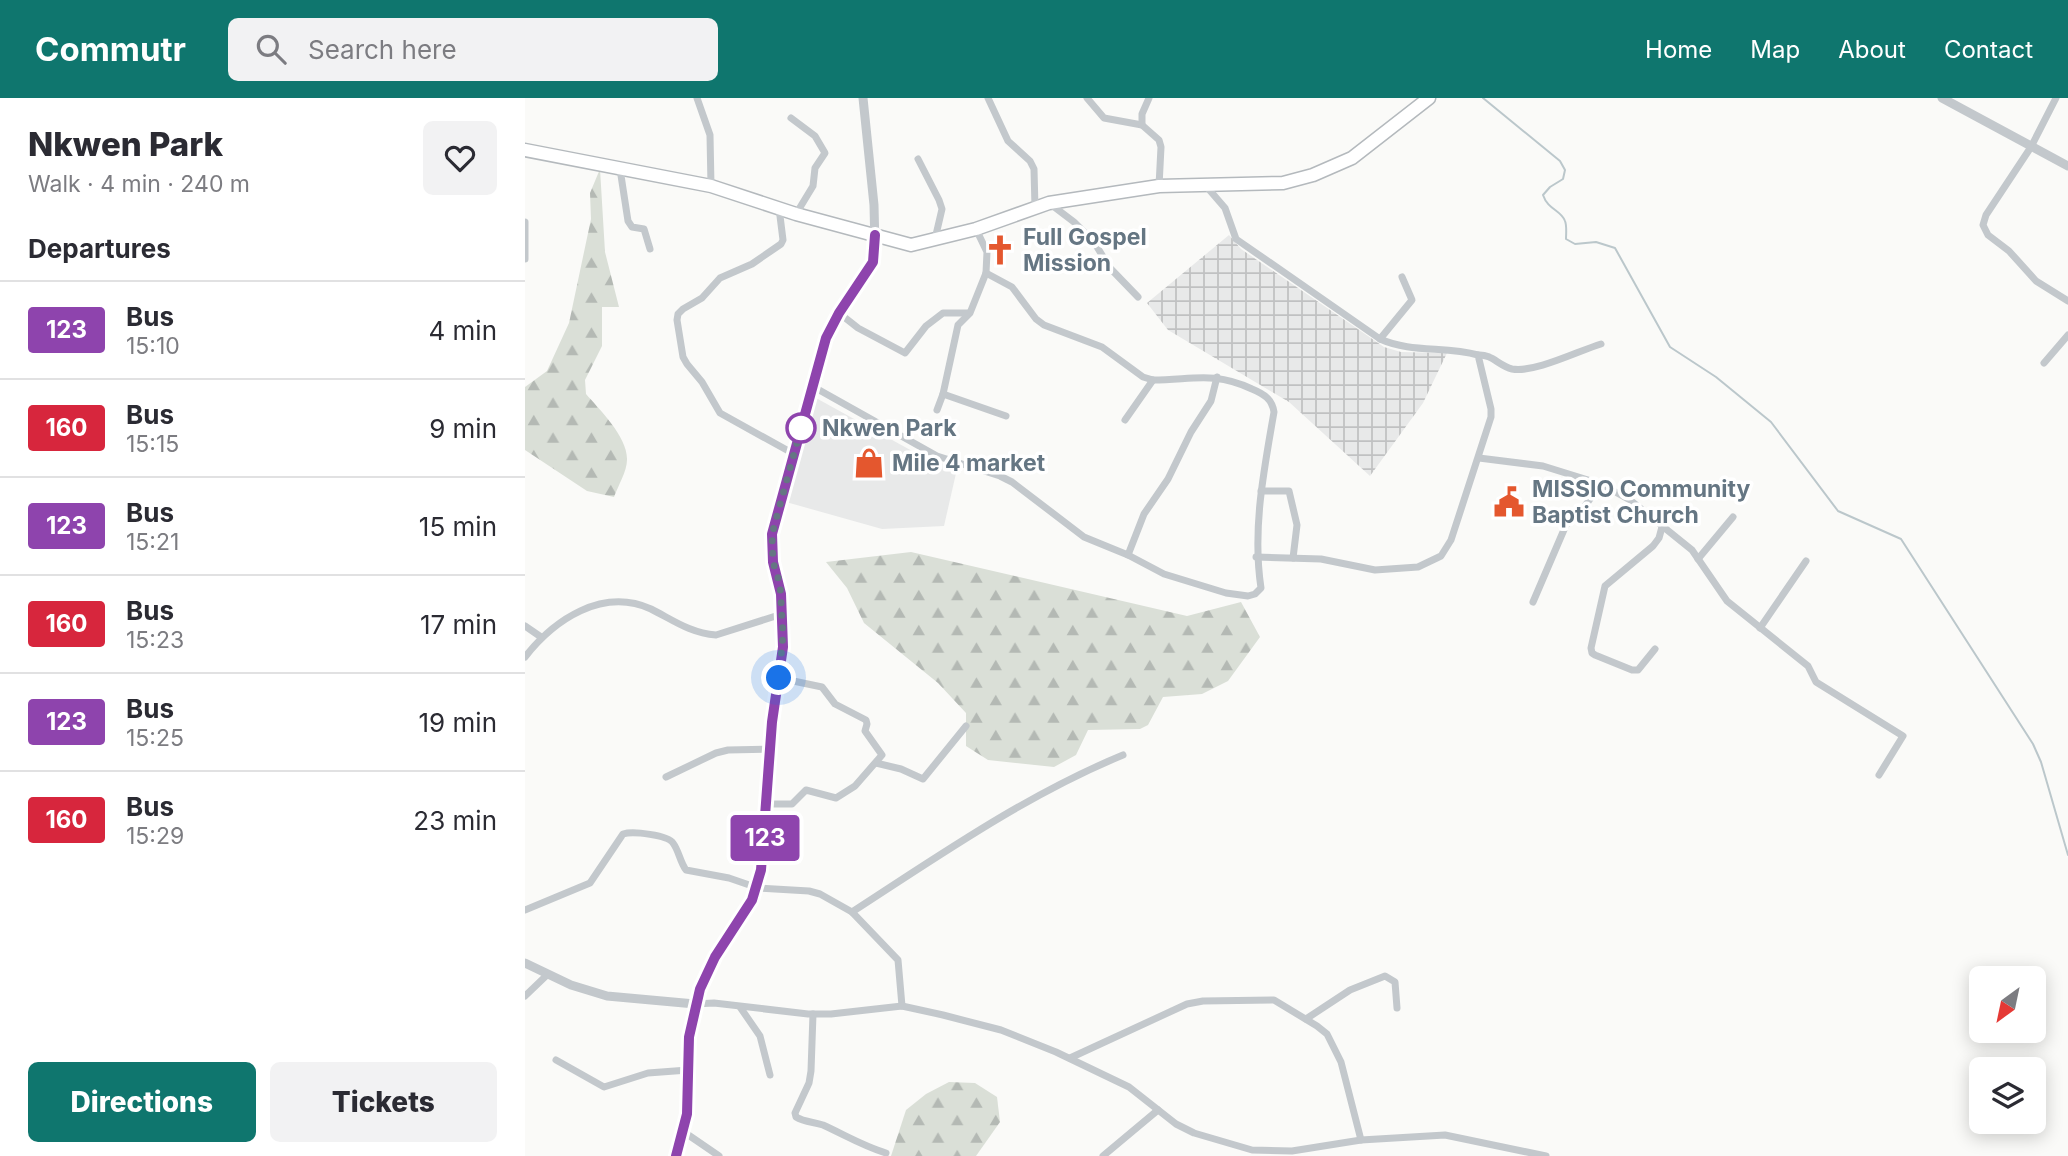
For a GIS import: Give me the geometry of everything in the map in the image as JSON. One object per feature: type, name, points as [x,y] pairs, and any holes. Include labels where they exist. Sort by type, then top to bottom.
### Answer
[{"type":"highway","points":[[525,150],[711,186],[796,214],[911,245],[976,229],[1049,203],[1159,186],[1283,183],[1333,168],[1352,158],[1420,101]]},
{"type":"street","points":[[697,98],[710,135],[711,186]]},
{"type":"street","points":[[676,1156],[687,1114],[691,1023],[695,1004],[715,957],[746,912],[758,888],[763,859],[770,749],[783,647],[780,584],[773,565],[772,534],[826,338],[873,262],[875,235],[863,98]]},
{"type":"street","points":[[988,98],[1008,141],[1030,161],[1034,169],[1035,208]]},
{"type":"street","points":[[1087,98],[1104,118],[1142,125],[1153,134],[1161,147],[1159,186]]},
{"type":"street","points":[[1142,125],[1142,114],[1149,98]]},
{"type":"street","points":[[1942,98],[2068,166]]},
{"type":"street","points":[[2056,98],[2031,148],[1986,215],[1983,225],[1988,236],[2009,251],[2036,281],[2068,301]]},
{"type":"street","points":[[791,118],[815,136],[825,153],[814,168],[813,186],[796,214]]},
{"type":"street","points":[[525,150],[525,155]]},
{"type":"street","points":[[918,159],[942,209],[935,240]]},
{"type":"street","points":[[620,169],[628,221],[632,227],[644,229],[650,249]]},
{"type":"street","points":[[1206,186],[1225,208],[1235,239],[1380,339],[1399,346],[1488,355],[1514,369],[1548,365],[1567,355],[1601,344]]},
{"type":"street","points":[[1049,203],[1094,242],[1110,268],[1138,297]]},
{"type":"street","points":[[779,207],[783,240],[781,244],[752,264],[720,278],[702,299],[683,309],[677,320],[683,357],[720,413],[793,454]]},
{"type":"street","points":[[525,222],[525,259]]},
{"type":"street","points":[[937,410],[958,325],[970,313],[986,273],[987,252],[976,229]]},
{"type":"street","points":[[812,386],[937,456],[1012,482],[1084,537],[1128,555],[1164,574],[1226,593],[1248,596],[1255,594],[1261,588],[1256,557],[1261,491],[1274,412],[1272,403],[1266,396],[1229,379],[1217,377],[1153,380],[1143,377],[1102,347],[1044,325],[1036,319],[1012,287],[986,273]]},
{"type":"street","points":[[1380,339],[1412,300],[1402,276]]},
{"type":"street","points":[[839,313],[858,328],[905,353],[926,326],[943,313],[970,313]]},
{"type":"street","points":[[2044,363],[2068,335]]},
{"type":"street","points":[[1256,557],[1321,559],[1375,570],[1430,563],[1447,550],[1479,458],[1492,409],[1478,355]]},
{"type":"street","points":[[1128,555],[1144,514],[1168,479],[1191,432],[1211,401],[1217,377]]},
{"type":"street","points":[[1125,419],[1153,380]]},
{"type":"street","points":[[943,394],[1006,416]]},
{"type":"street","points":[[1479,458],[1526,462],[1601,484],[1630,500],[1685,544],[1722,596],[1808,666],[1816,682],[1903,736],[1879,775]]},
{"type":"street","points":[[1533,603],[1566,526],[1579,514],[1601,484]]},
{"type":"street","points":[[1261,491],[1289,491],[1297,526],[1293,558]]},
{"type":"street","points":[[1698,559],[1733,517]]},
{"type":"street","points":[[1655,649],[1641,667],[1632,670],[1595,655],[1591,648],[1605,586],[1653,546],[1662,527]]},
{"type":"street","points":[[1760,628],[1806,561]]},
{"type":"street","points":[[525,657],[541,637],[566,618],[587,608],[618,602],[650,609],[692,631],[716,635],[782,614]]},
{"type":"street","points":[[525,626],[541,637]]},
{"type":"street","points":[[767,804],[792,804],[806,790],[837,798],[855,786],[882,755],[865,731],[866,720],[835,704],[822,687],[779,678]]},
{"type":"street","points":[[876,763],[901,769],[923,779],[966,726]]},
{"type":"street","points":[[666,777],[716,753],[728,750],[770,749]]},
{"type":"street","points":[[852,912],[967,836],[1082,771],[1123,755]]},
{"type":"street","points":[[525,910],[590,883],[620,838],[630,832],[669,839],[686,870],[729,878],[758,888],[809,891],[820,894],[852,912],[898,960],[902,1006]]},
{"type":"street","points":[[525,963],[572,985],[607,996],[695,1004],[714,1003],[813,1014],[902,1006],[1001,1030],[1121,1082],[1193,1133],[1253,1153],[1314,1149],[1361,1140],[1445,1135],[1546,1156]]},
{"type":"street","points":[[525,996],[548,974]]},
{"type":"street","points":[[1306,1018],[1350,990],[1385,976],[1395,982],[1397,1008]]},
{"type":"street","points":[[700,989],[714,1003]]},
{"type":"street","points":[[1070,1058],[1187,1004],[1203,1001],[1274,1000],[1306,1018],[1327,1034],[1342,1062],[1361,1140]]},
{"type":"street","points":[[740,1007],[759,1036],[770,1075]]},
{"type":"street","points":[[813,1014],[811,1072],[809,1083],[795,1113],[796,1117],[815,1122],[840,1132],[859,1144],[886,1153]]},
{"type":"street","points":[[556,1060],[604,1087],[648,1073],[688,1070]]},
{"type":"street","points":[[1103,1156],[1158,1110]]},
{"type":"street","points":[[684,1132],[719,1156]]},
{"type":"street","points":[[1236,1156],[1240,1148]]},
{"type":"shaded area","points":[[1229,235],[1241,249],[1384,347],[1401,352],[1447,353],[1423,403],[1370,476],[1289,402],[1168,330],[1147,303]]},
{"type":"shaded area","name":"Mile 4 market","points":[[816,398],[923,457],[957,469],[944,526],[882,529],[786,502]]},
{"type":"green space","points":[[600,169],[605,252],[619,307],[602,307],[602,346],[585,380],[586,394],[612,424],[626,451],[626,469],[614,497],[587,491],[525,450],[525,387],[547,371],[569,323],[591,219],[590,193]]},
{"type":"green space","points":[[911,552],[1187,616],[1241,602],[1260,637],[1228,681],[1202,694],[1163,697],[1148,725],[1140,729],[1088,730],[1076,755],[1054,767],[988,760],[966,746],[966,713],[938,683],[864,623],[847,588],[826,562]]},
{"type":"green space","points":[[949,1082],[975,1083],[997,1097],[1000,1122],[976,1156],[891,1156],[906,1110],[926,1094]]},
{"type":"waterway","points":[[1483,98],[1560,161],[1565,170],[1563,179],[1543,195],[1548,204],[1563,217],[1566,239],[1575,244],[1596,242],[1615,248],[1670,347],[1716,377],[1771,422],[1838,511],[1901,539],[2033,744],[2041,762],[2068,855]]},
{"type":"bus line","name":"123","points":[[676,1156],[687,1114],[689,1037],[700,989],[715,957],[746,912],[758,888],[761,870],[772,722],[783,647],[781,594],[774,569],[772,534],[826,338],[856,285],[873,262],[875,235]]},
{"type":"place","name":"Full Gospel Mission","points":[[1000,250]]},
{"type":"place","name":"Nkwen Park","points":[[801,428]]},
{"type":"place","name":"Mile 4 market","points":[[869,463]]},
{"type":"place","name":"MISSIO Community Baptist Church","points":[[1509,502]]},
{"type":"route","points":[[779,678],[783,635],[780,584],[774,569],[772,534],[801,428]]}]
